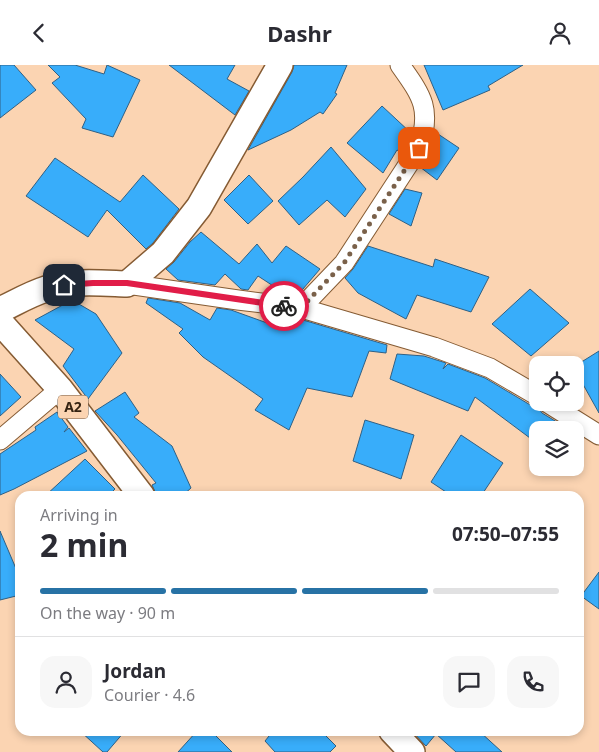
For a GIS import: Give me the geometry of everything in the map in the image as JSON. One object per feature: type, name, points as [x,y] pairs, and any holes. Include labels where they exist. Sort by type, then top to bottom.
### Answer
[{"type":"main road","points":[[0,310],[45,289],[64,285],[127,283],[162,253],[199,207],[280,65]]},
{"type":"main road","name":"A2","points":[[0,321],[60,389],[138,491]]},
{"type":"main road","points":[[397,736],[412,752]]},
{"type":"street","points":[[301,308],[344,263],[419,148],[425,131],[425,108],[418,91],[400,65]]},
{"type":"street","points":[[127,283],[301,308],[434,347],[490,368],[529,390]]},
{"type":"street","points":[[0,440],[60,389]]},
{"type":"street","points":[[561,411],[599,435]]},
{"type":"building","points":[[0,65],[14,65],[36,90],[0,118]]},
{"type":"building","points":[[48,65],[75,65],[104,74],[107,65],[140,80],[113,137],[82,128],[86,119],[52,83],[60,77]]},
{"type":"building","points":[[169,65],[235,65],[227,79],[249,91],[235,115]]},
{"type":"building","points":[[294,65],[347,65],[335,93],[337,94],[323,114],[320,112],[291,130],[248,150],[292,72]]},
{"type":"building","points":[[424,65],[523,65],[488,86],[490,90],[443,110]]},
{"type":"building","points":[[382,106],[411,133],[409,143],[402,153],[397,150],[383,173],[347,143]]},
{"type":"building","points":[[435,132],[459,148],[437,180],[420,167],[430,151]]},
{"type":"building","points":[[331,147],[366,189],[345,217],[327,200],[299,225],[278,201]]},
{"type":"building","points":[[55,158],[120,202],[143,175],[179,209],[153,243],[146,249],[107,210],[88,237],[26,196]]},
{"type":"building","points":[[249,175],[273,201],[248,224],[224,200]]},
{"type":"building","points":[[405,189],[422,193],[411,226],[389,214]]},
{"type":"building","points":[[201,232],[239,264],[257,244],[272,263],[286,246],[320,269],[297,296],[287,295],[258,276],[248,290],[241,289],[225,274],[215,285],[178,280],[166,269]]},
{"type":"building","points":[[368,246],[433,267],[435,259],[489,277],[471,312],[417,295],[406,319],[358,293],[345,278]]},
{"type":"building","points":[[530,289],[569,323],[531,356],[492,324]]},
{"type":"building","points":[[148,298],[180,303],[210,320],[217,308],[231,310],[281,328],[268,315],[303,320],[387,345],[386,353],[369,351],[352,397],[307,388],[289,430],[255,410],[263,399],[203,357],[179,333],[183,329],[146,303]]},
{"type":"building","points":[[72,300],[96,314],[122,353],[88,399],[63,366],[74,349],[35,320]]},
{"type":"building","points":[[599,351],[599,413],[584,386],[584,360]]},
{"type":"building","points":[[397,354],[424,356],[446,363],[443,369],[448,364],[485,378],[529,404],[529,411],[541,411],[555,421],[529,421],[529,437],[475,397],[468,411],[390,379]]},
{"type":"building","points":[[0,374],[21,397],[0,416]]},
{"type":"building","points":[[125,392],[139,413],[134,417],[172,446],[191,488],[188,491],[155,491],[152,485],[156,483],[95,411]]},
{"type":"building","points":[[57,412],[68,427],[64,432],[69,428],[87,451],[0,495],[0,454],[36,430],[35,427]]},
{"type":"building","points":[[365,420],[414,435],[401,479],[353,461]]},
{"type":"building","points":[[461,435],[503,463],[484,491],[444,491],[431,482]]},
{"type":"building","points":[[85,459],[115,489],[113,491],[50,491]]},
{"type":"building","points":[[0,531],[15,566],[15,596],[0,600]]},
{"type":"building","points":[[599,572],[599,609],[584,598],[584,592]]},
{"type":"building","points":[[85,736],[121,736],[107,752],[103,752]]},
{"type":"building","points":[[192,736],[216,736],[232,752],[178,752]]},
{"type":"building","points":[[269,736],[326,736],[336,746],[330,752],[275,752],[265,741]]},
{"type":"building","points":[[417,736],[434,736],[426,746]]},
{"type":"building","points":[[438,736],[484,736],[502,752],[456,752]]},
{"type":"way so far","points":[[284,306],[301,308],[344,263],[419,148]]},
{"type":"route","points":[[64,285],[127,283],[284,306]]}]
